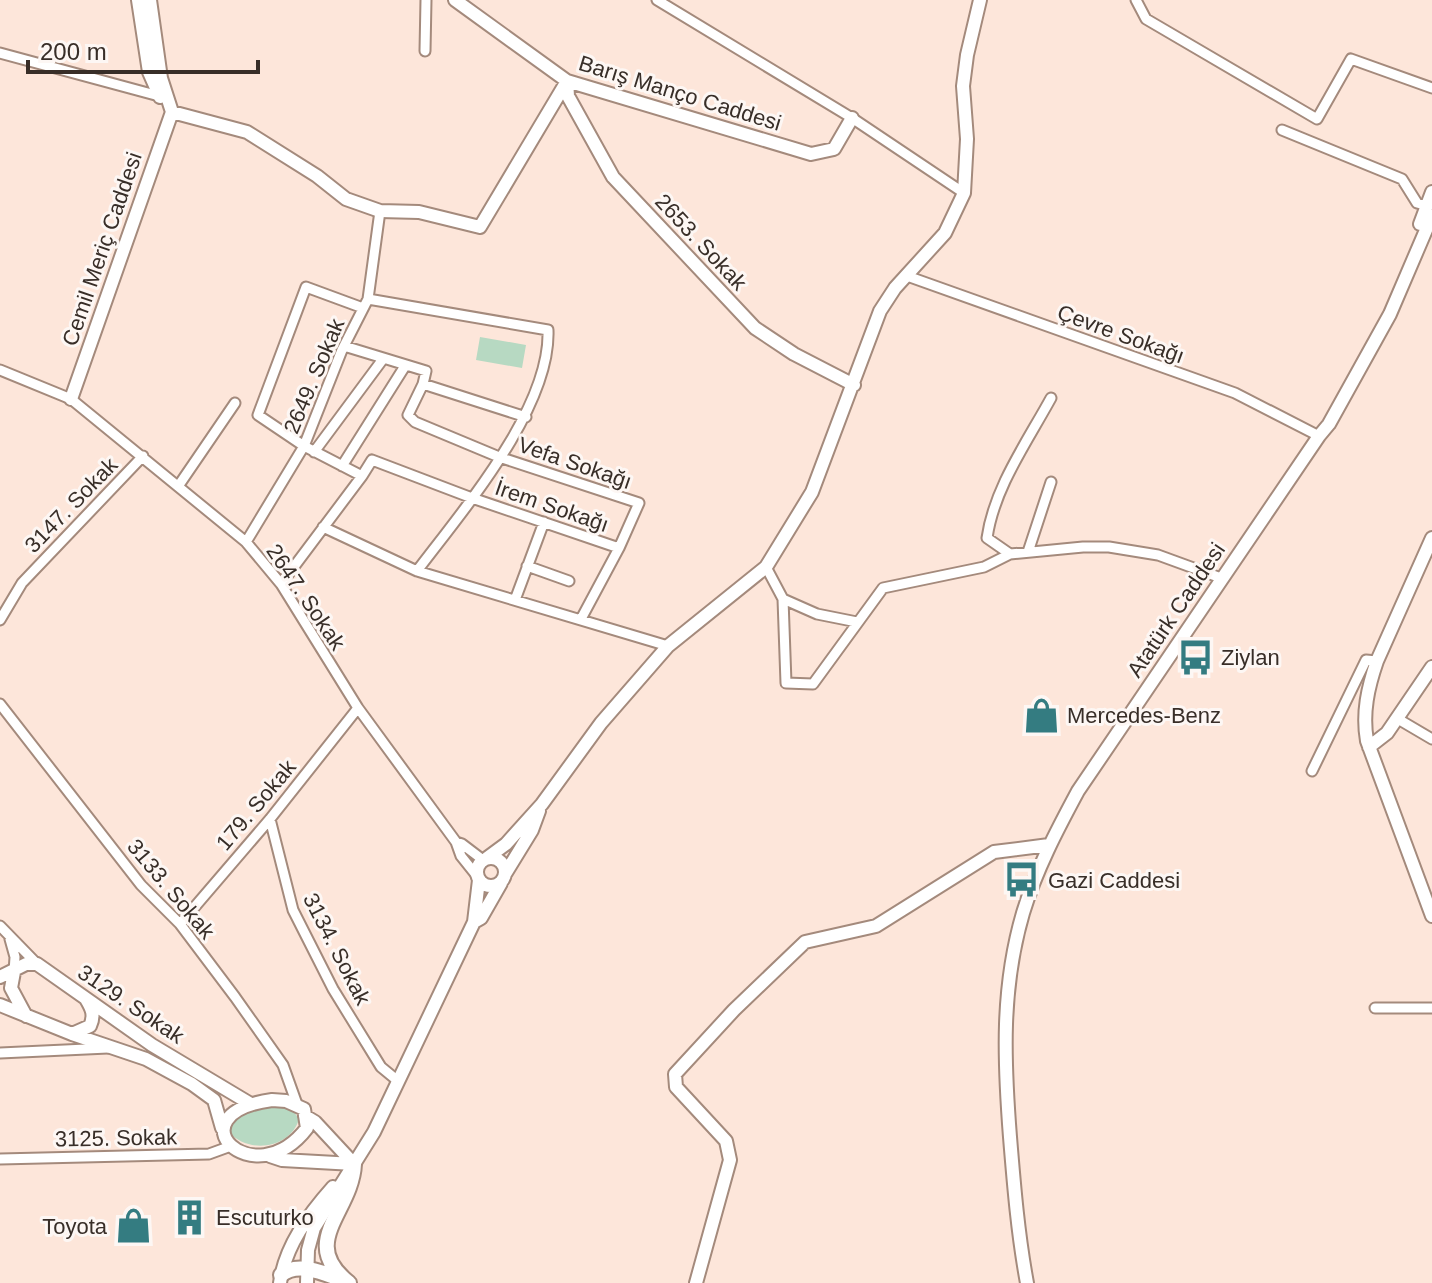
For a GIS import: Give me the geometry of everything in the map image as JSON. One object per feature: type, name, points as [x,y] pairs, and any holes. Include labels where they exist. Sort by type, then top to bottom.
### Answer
[{"type":"main road","points":[[348,1282],[328,1261],[326,1244],[351,1183],[354,1164]]},
{"type":"main road","points":[[280,1279],[292,1268],[308,1276],[348,1282]]},
{"type":"street","points":[[138,0],[149,72],[159,96],[172,112],[247,132],[317,176],[346,199],[380,211],[419,212],[480,227],[567,81]]},
{"type":"street","points":[[150,0],[161,78],[172,112]]},
{"type":"street","points":[[425,51],[426,0]]},
{"type":"street","name":"Barış Manço Caddesi","points":[[455,0],[567,81],[811,154],[834,149],[852,118]]},
{"type":"street","points":[[657,0],[852,118],[964,193]]},
{"type":"street","points":[[308,1276],[308,1250],[314,1228],[374,1132],[474,922],[478,867],[506,844],[542,804],[601,723],[668,646],[766,567],[812,492],[880,311],[945,233],[964,193],[967,139],[963,86],[980,0]]},
{"type":"street","points":[[1136,0],[1146,19],[1317,119],[1351,59],[1432,88]]},
{"type":"street","points":[[0,53],[159,96]]},
{"type":"street","name":"2653. Sokak","points":[[567,81],[568,96],[613,177],[733,305],[755,328],[794,354],[854,385]]},
{"type":"street","name":"Cemil Meriç Caddesi","points":[[71,399],[172,112]]},
{"type":"street","points":[[1282,130],[1402,179],[1417,203],[1430,211]]},
{"type":"street","name":"Atatürk Caddesi","points":[[1027,1283],[1015,1204],[1004,1050],[1010,966],[1023,912],[1049,845],[1078,791],[1329,424],[1390,314],[1430,211],[1432,192]]},
{"type":"street","name":"2649. Sokak","points":[[246,542],[304,446],[344,346],[366,304],[380,211]]},
{"type":"street","name":"Çevre Sokağı","points":[[907,276],[1235,393],[1319,436]]},
{"type":"street","points":[[281,584],[362,476],[314,452],[258,415],[306,287],[366,304],[548,330],[549,346],[526,417],[472,498],[417,571]]},
{"type":"street","points":[[344,346],[426,371],[423,384],[526,417]]},
{"type":"street","points":[[314,452],[383,359]]},
{"type":"street","points":[[342,466],[405,366]]},
{"type":"street","name":"2647. Sokak","points":[[0,370],[71,399],[246,542],[281,584],[358,708],[456,842],[461,856],[478,878]]},
{"type":"street","name":"Vefa Sokağı","points":[[423,384],[408,415],[415,422],[499,457],[639,503],[619,548]]},
{"type":"street","points":[[1010,554],[987,538],[989,524],[997,498],[1051,398]]},
{"type":"street","points":[[179,485],[235,403]]},
{"type":"street","name":"3147. Sokak","points":[[0,620],[22,583],[143,456]]},
{"type":"street","name":"İrem Sokağı","points":[[362,476],[372,460],[619,548]]},
{"type":"street","points":[[1028,552],[1051,482]]},
{"type":"street","points":[[515,600],[544,522]]},
{"type":"street","points":[[323,527],[417,571],[668,646]]},
{"type":"street","points":[[1432,538],[1377,661],[1365,716],[1369,747],[1432,916]]},
{"type":"street","points":[[766,567],[783,599],[786,683],[813,684],[883,588],[984,567],[1010,554],[1109,547],[1158,555],[1221,578]]},
{"type":"street","points":[[581,619],[619,548]]},
{"type":"street","points":[[527,566],[569,581]]},
{"type":"street","points":[[783,599],[817,614],[857,622]]},
{"type":"street","points":[[1312,771],[1366,660],[1377,661]]},
{"type":"street","points":[[1369,747],[1380,742],[1432,667]]},
{"type":"street","name":"3133. Sokak","points":[[0,704],[141,885],[180,924],[283,1065],[301,1111]]},
{"type":"street","name":"179. Sokak","points":[[180,924],[270,819],[358,708]]},
{"type":"street","points":[[1398,719],[1432,739]]},
{"type":"street","points":[[474,922],[481,918],[532,830],[542,804]]},
{"type":"street","name":"3134. Sokak","points":[[270,819],[293,910],[333,989],[381,1067],[398,1081]]},
{"type":"street","points":[[456,842],[485,859],[500,860],[503,878]]},
{"type":"street","points":[[696,1283],[730,1160],[726,1141],[676,1087],[675,1074],[734,1010],[805,942],[876,926],[994,852],[1049,845]]},
{"type":"street","points":[[478,878],[492,886],[503,878]]},
{"type":"street","points":[[0,927],[13,943],[11,988],[26,1016]]},
{"type":"street","name":"3129. Sokak","points":[[0,927],[37,964],[85,998],[152,1045],[249,1103]]},
{"type":"street","points":[[0,977],[26,964],[37,964]]},
{"type":"street","points":[[72,1034],[90,1026],[93,1020],[93,1011],[85,998]]},
{"type":"street","points":[[0,1005],[146,1059],[206,1091],[214,1100],[225,1140],[241,1154],[354,1164]]},
{"type":"street","points":[[1375,1008],[1432,1008]]},
{"type":"street","points":[[0,1053],[117,1047]]},
{"type":"street","points":[[222,1128],[227,1116],[249,1103],[286,1101],[315,1122],[354,1164]]},
{"type":"street","points":[[269,1156],[287,1149],[307,1128],[301,1111]]},
{"type":"street","name":"3125. Sokak","points":[[0,1159],[209,1154],[231,1146]]},
{"type":"street","points":[[280,1279],[297,1234],[313,1210],[354,1164]]},
{"type":"green space","points":[[480,337],[526,345],[522,368],[476,360]]},
{"type":"green space","points":[[278,1105],[294,1112],[299,1119],[295,1129],[279,1142],[258,1146],[247,1144],[229,1132],[239,1112],[253,1107]]},
{"type":"place","name":"Ziylan","points":[[1195,657]]},
{"type":"place","name":"Mercedes-Benz","points":[[1041,715]]},
{"type":"place","name":"Gazi Caddesi","points":[[1022,880]]},
{"type":"place","name":"Escuturko","points":[[190,1217]]},
{"type":"place","name":"Toyota","points":[[133,1226]]}]
